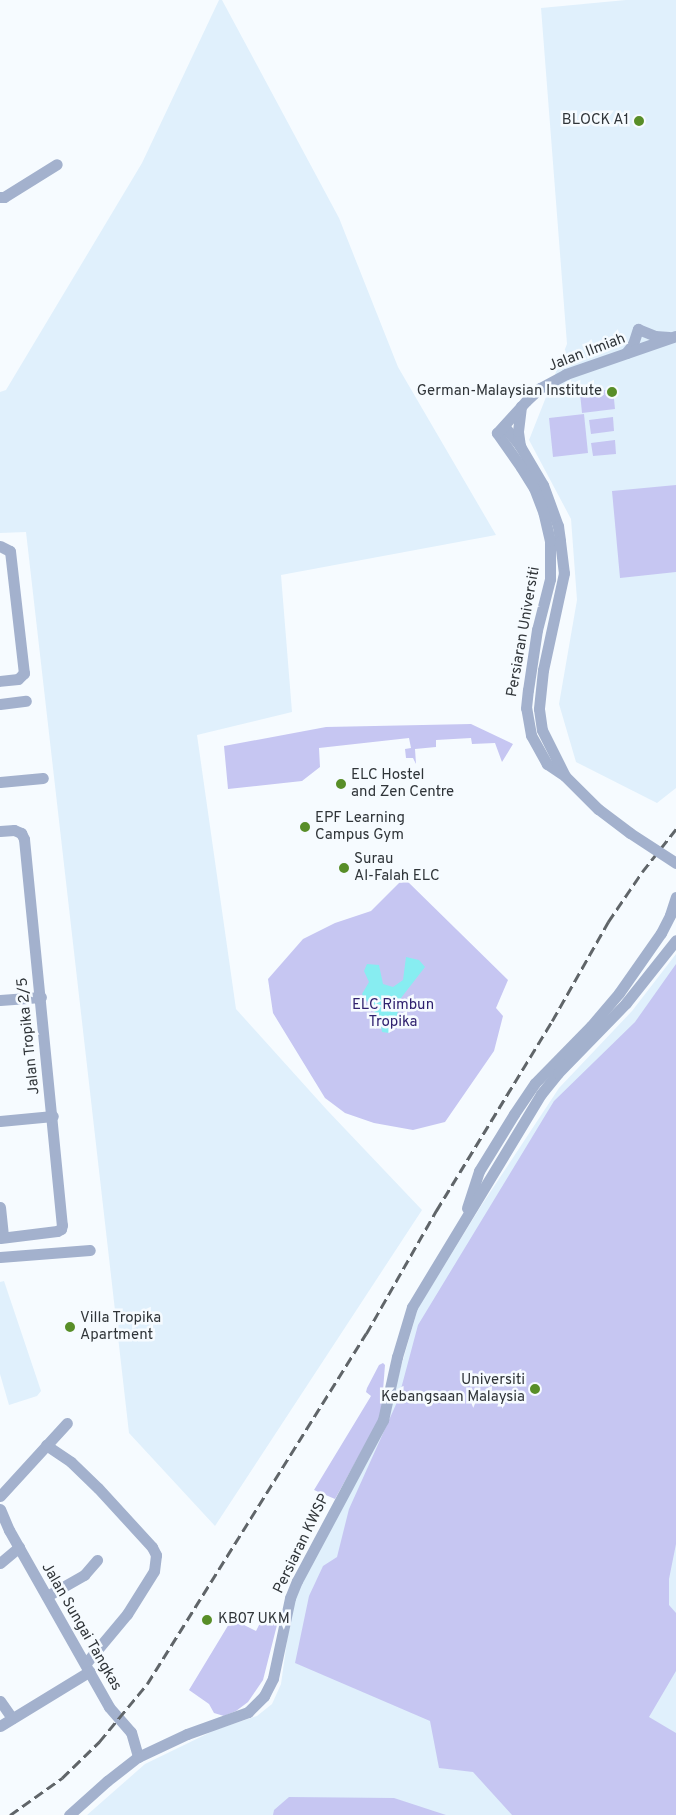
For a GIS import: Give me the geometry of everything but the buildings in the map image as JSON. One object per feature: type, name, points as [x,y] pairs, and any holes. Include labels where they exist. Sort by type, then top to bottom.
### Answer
[{"type":"street","points":[[0,197],[4,197],[57,164]]},
{"type":"street","points":[[626,354],[633,344],[638,329],[655,336],[674,337]]},
{"type":"street","name":"Jalan Ilmiah","points":[[500,430],[540,388],[566,374],[674,337]]},
{"type":"street","points":[[520,446],[518,431],[521,406]]},
{"type":"street","name":"Persiaran Universiti","points":[[500,430],[520,446],[542,485],[558,526],[563,562],[562,582],[550,634],[541,690],[540,719],[542,730],[558,757],[565,776]]},
{"type":"street","name":"Persiaran Universiti","points":[[500,430],[540,501],[550,541],[550,578],[537,630],[528,690],[527,721],[531,735],[547,764],[565,776],[576,789],[608,816],[676,862]]},
{"type":"street","points":[[0,546],[10,551],[5,559],[24,673],[18,679],[0,680]]},
{"type":"street","points":[[0,704],[26,701]]},
{"type":"street","points":[[0,782],[43,778]]},
{"type":"street","name":"Jalan Tropika 2/5","points":[[0,831],[14,830],[21,833],[24,839],[53,1116],[61,1229],[57,1232],[2,1237]]},
{"type":"street","points":[[464,1220],[479,1172],[514,1114],[535,1083],[591,1026],[619,993],[661,933],[676,897]]},
{"type":"street","points":[[464,1220],[547,1086],[626,1004],[676,940]]},
{"type":"street","points":[[0,1000],[40,997]]},
{"type":"street","points":[[0,1121],[53,1116]]},
{"type":"street","points":[[0,1207],[2,1237]]},
{"type":"street","name":"Persiaran KWSP","points":[[69,1815],[107,1781],[138,1757],[187,1734],[248,1712],[264,1696],[275,1672],[290,1598],[297,1581],[383,1420],[408,1316],[464,1220]]},
{"type":"street","points":[[0,1257],[90,1250]]},
{"type":"street","points":[[0,1496],[67,1423]]},
{"type":"street","points":[[0,1726],[88,1667],[127,1614],[154,1571],[156,1555],[152,1547],[98,1488],[64,1457],[46,1445]]},
{"type":"street","name":"Jalan Sungai Tangkas","points":[[0,1509],[19,1547],[112,1711],[131,1732],[138,1757]]},
{"type":"street","points":[[0,1563],[19,1547]]},
{"type":"street","points":[[47,1596],[84,1575],[97,1560]]},
{"type":"street","points":[[0,1700],[12,1718]]},
{"type":"shaded area","points":[[219,0],[222,0],[339,218],[398,367],[496,535],[281,575],[292,712],[197,735],[236,1009],[327,1110],[422,1210],[215,1526],[129,1433],[26,532],[0,533],[0,392],[6,390],[142,163]]},
{"type":"shaded area","name":"German-Malaysian Institute","points":[[626,0],[676,0],[676,788],[657,803],[576,762],[559,704],[577,600],[571,519],[529,440],[567,344],[541,8]]},
{"type":"shaded area","name":"Universiti Kebangsaan Malaysia","points":[[676,954],[676,1815],[87,1815],[145,1764],[215,1730],[257,1716],[272,1704],[281,1684],[292,1605],[307,1572],[370,1457],[385,1422],[418,1308],[481,1206],[559,1088],[632,1011]]},
{"type":"shaded area","points":[[406,957],[419,960],[425,967],[401,998],[395,1024],[389,1033],[382,1032],[380,1020],[362,994],[369,982],[364,971],[367,964],[379,965],[383,984],[393,987],[403,980]]},
{"type":"shaded area","points":[[4,1281],[41,1391],[37,1396],[9,1405],[0,1374],[0,1282]]},
{"type":"green space","points":[[613,389],[615,409],[582,413],[580,393]]},
{"type":"green space","points":[[584,414],[588,453],[553,457],[549,418]]},
{"type":"green space","points":[[613,417],[614,431],[591,434],[589,420]]},
{"type":"green space","points":[[615,440],[616,454],[593,456],[591,443]]},
{"type":"green space","points":[[676,485],[676,572],[620,578],[612,491]]},
{"type":"green space","points":[[471,724],[513,744],[502,762],[495,743],[472,744],[471,738],[436,740],[436,747],[415,749],[416,764],[413,758],[406,758],[405,749],[411,748],[409,738],[319,748],[320,767],[302,781],[228,789],[224,746],[326,727]]},
{"type":"green space","name":"ELC Rimbun Tropika","points":[[404,878],[508,980],[496,1008],[503,1016],[494,1051],[445,1122],[413,1130],[374,1123],[345,1113],[325,1098],[273,1013],[268,979],[303,939],[335,923],[371,911]]},
{"type":"green space","name":"Universiti Kebangsaan Malaysia","points":[[676,964],[676,1544],[669,1579],[669,1605],[676,1613],[676,1671],[649,1717],[676,1733],[676,1815],[512,1815],[473,1772],[439,1768],[430,1721],[295,1663],[309,1596],[323,1566],[337,1557],[349,1509],[398,1400],[418,1325],[554,1101],[635,1022]]},
{"type":"green space","points":[[383,1363],[385,1365],[381,1416],[335,1499],[314,1490],[371,1396],[366,1392],[367,1388],[379,1365]]},
{"type":"green space","points":[[232,1619],[256,1631],[261,1621],[272,1620],[277,1625],[263,1680],[248,1702],[236,1711],[224,1716],[214,1713],[209,1704],[189,1690]]},
{"type":"green space","points":[[289,1797],[394,1798],[446,1815],[273,1815],[274,1810]]},
{"type":"railway","points":[[10,1815],[62,1778],[99,1742],[147,1684],[366,1334],[436,1211],[552,1021],[608,922],[642,872],[676,829]]},
{"type":"place","name":"BLOCK A1","points":[[639,121]]},
{"type":"place","name":"German-Malaysian Institute","points":[[612,392]]},
{"type":"place","name":"ELC Hostel and Zen Centre","points":[[341,784]]},
{"type":"place","name":"EPF Learning Campus Gym","points":[[305,827]]},
{"type":"place","name":"Surau Al-Falah ELC","points":[[344,868]]},
{"type":"place","name":"Villa Tropika Apartment","points":[[70,1327]]},
{"type":"place","name":"Universiti Kebangsaan Malaysia","points":[[535,1389]]},
{"type":"place","name":"KB07 UKM","points":[[207,1620]]}]
